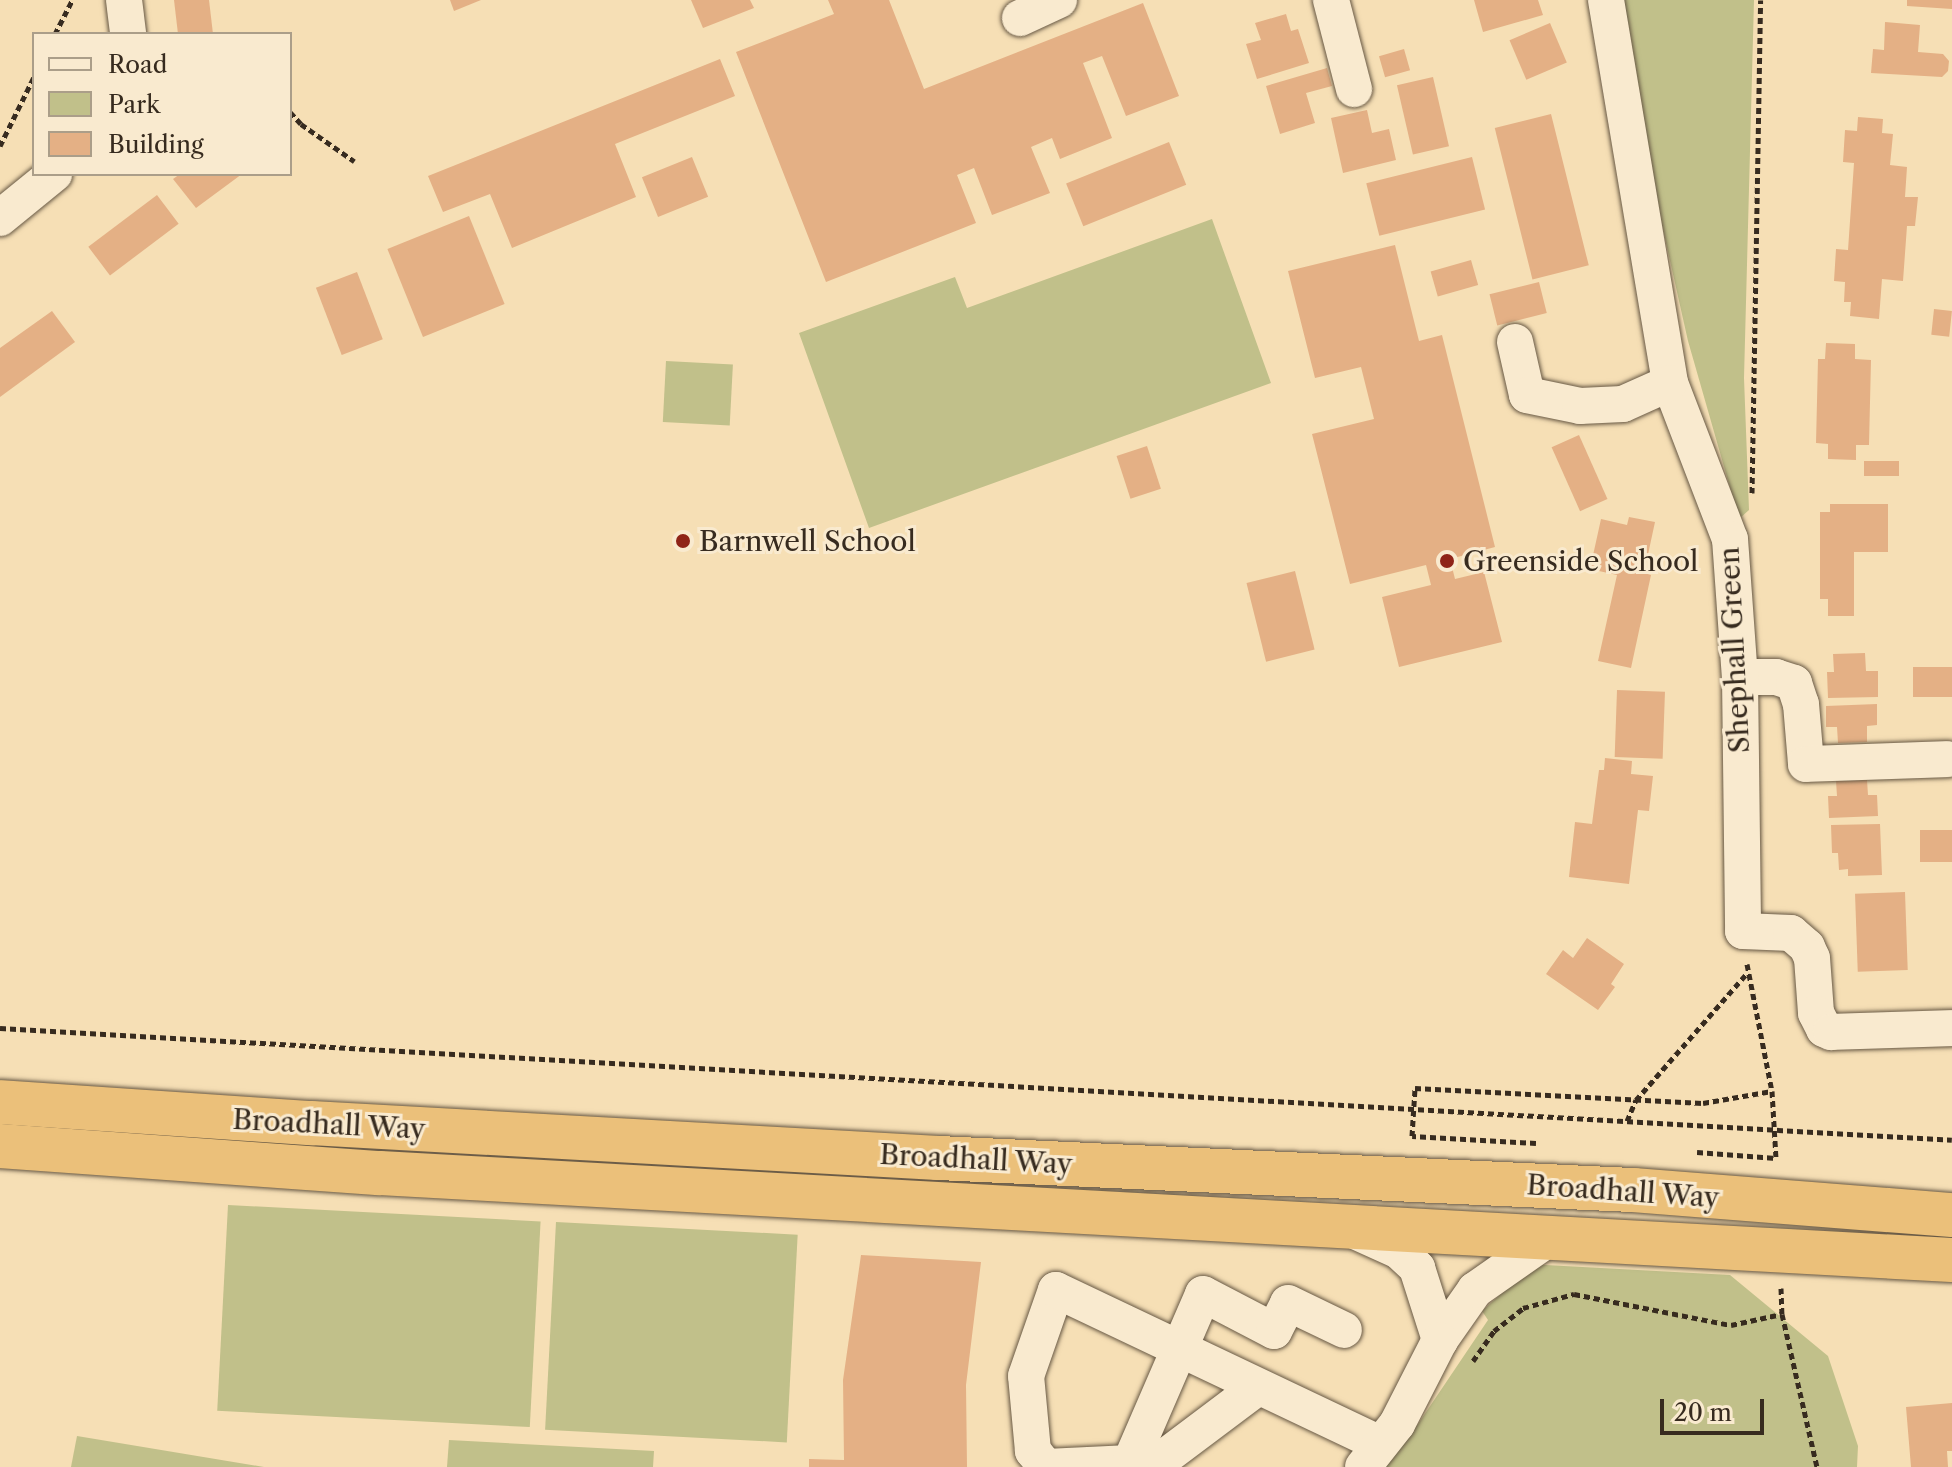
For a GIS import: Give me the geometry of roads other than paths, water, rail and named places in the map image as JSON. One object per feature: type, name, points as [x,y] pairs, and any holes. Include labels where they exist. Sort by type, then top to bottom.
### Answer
[{"type":"highway","name":"Broadhall Way","points":[[0,1102],[326,1124],[922,1157],[1633,1190],[1952,1215]]},
{"type":"highway","name":"Broadhall Way","points":[[0,1146],[380,1173],[1952,1260]]},
{"type":"street","points":[[124,0],[128,32]]},
{"type":"street","points":[[1020,18],[1059,0]]},
{"type":"street","points":[[1331,0],[1354,89]]},
{"type":"street","name":"Shephall Green","points":[[1606,0],[1670,383],[1730,539],[1740,677],[1743,931],[1791,933],[1807,947],[1812,958],[1816,1013],[1824,1029],[1831,1032],[1952,1028]]},
{"type":"street","points":[[0,218],[52,176]]},
{"type":"street","points":[[1515,342],[1527,395],[1580,406],[1623,404],[1670,383]]},
{"type":"street","points":[[1740,677],[1776,677],[1794,683],[1801,704],[1806,764],[1947,759]]},
{"type":"street","points":[[1344,1226],[1399,1251],[1417,1268],[1440,1340]]},
{"type":"street","points":[[1344,1330],[1288,1303],[1274,1331],[1256,1386],[1166,1456],[1130,1463],[1046,1467],[1033,1451],[1026,1376],[1056,1290],[1256,1386],[1328,1416],[1365,1457],[1397,1424],[1440,1340],[1475,1290],[1548,1239]]},
{"type":"street","points":[[1130,1463],[1203,1294],[1274,1331]]},
{"type":"place","name":"Barnwell School","points":[[683,541]]},
{"type":"place","name":"Greenside School","points":[[1447,561]]}]
